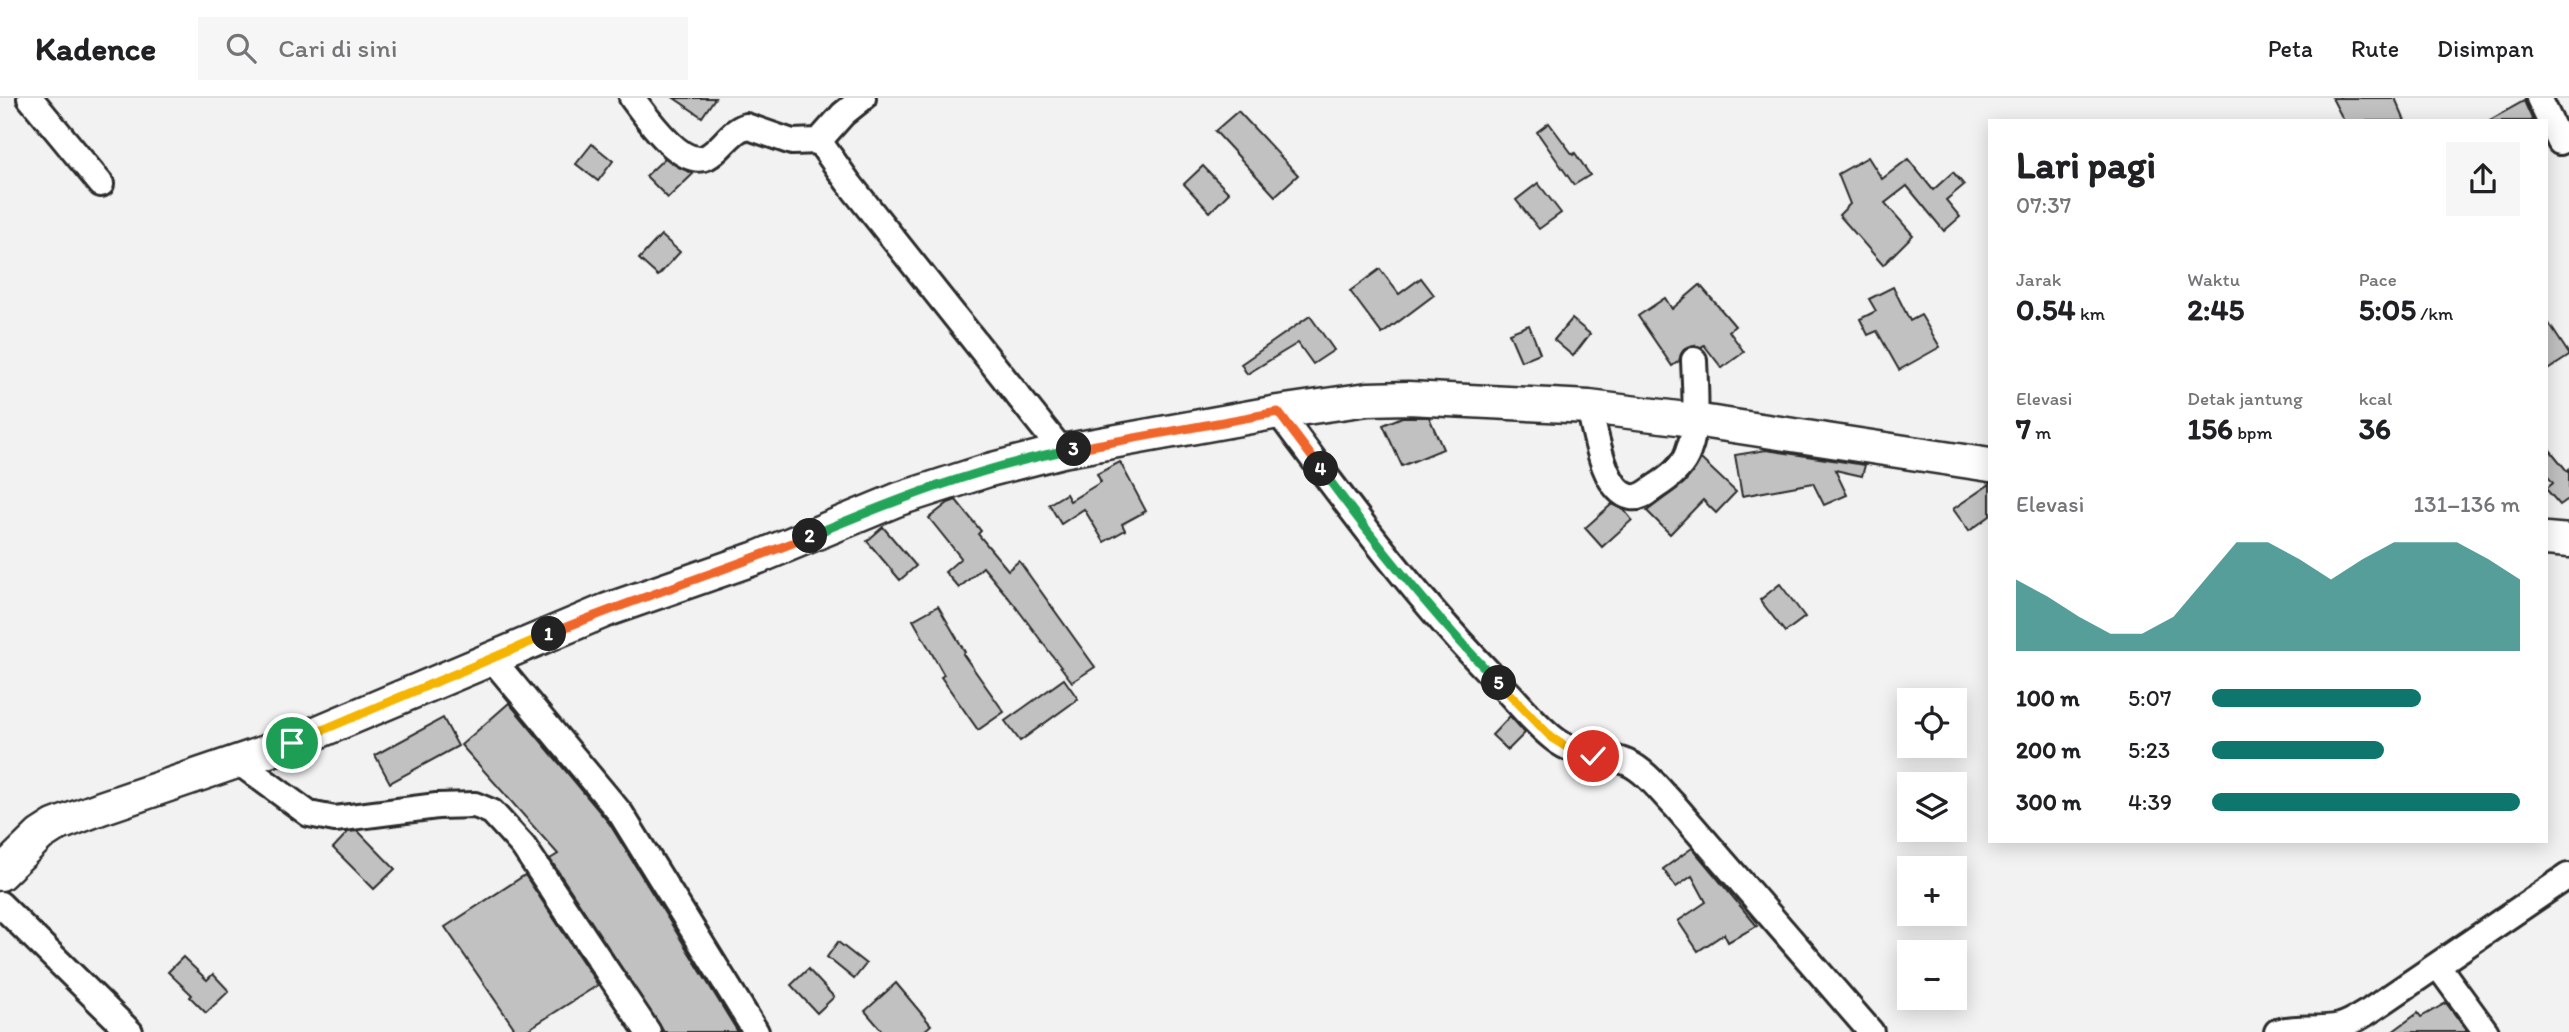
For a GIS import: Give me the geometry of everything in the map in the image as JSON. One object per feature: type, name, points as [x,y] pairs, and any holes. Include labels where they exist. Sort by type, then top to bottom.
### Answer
[{"type":"main road","points":[[0,874],[40,835],[54,826],[292,743],[607,610],[759,556],[899,499],[989,470],[1062,451],[1278,412],[1368,399],[1408,397],[1589,407],[1695,420],[1988,465]]},
{"type":"main road","points":[[2548,539],[2569,541]]},
{"type":"street","points":[[30,98],[101,184]]},
{"type":"street","points":[[632,98],[674,147],[684,155],[696,159],[706,157],[737,130],[746,126],[792,142],[818,141],[843,114],[863,98]]},
{"type":"street","points":[[2539,98],[2548,119]]},
{"type":"street","points":[[2548,119],[2558,143]]},
{"type":"street","points":[[818,141],[1062,451]]},
{"type":"street","points":[[1589,407],[1603,464],[1623,493],[1640,497],[1676,471],[1688,453],[1695,420],[1694,360]]},
{"type":"street","points":[[1278,412],[1352,510],[1461,644],[1552,738],[1571,750],[1593,756],[1615,757],[1630,763],[1645,776],[1675,806],[1871,1032]]},
{"type":"street","points":[[492,659],[621,814],[756,1032]]},
{"type":"street","points":[[237,761],[309,814],[322,817],[335,819],[437,806],[475,805],[492,812],[523,846],[648,1032]]},
{"type":"street","points":[[2277,1032],[2294,1027],[2324,1028],[2343,1025],[2371,1010],[2568,876]]},
{"type":"street","points":[[0,904],[130,1032]]},
{"type":"street","points":[[2438,966],[2486,1032]]},
{"type":"building","points":[[674,98],[715,98],[702,117]]},
{"type":"building","points":[[2332,98],[2395,98],[2404,119],[2343,119]]},
{"type":"building","points":[[2524,101],[2532,119],[2492,119]]},
{"type":"building","points":[[1238,111],[1298,175],[1275,196],[1215,131]]},
{"type":"building","points":[[1549,123],[1590,175],[1574,185],[1537,132]]},
{"type":"building","points":[[592,144],[613,161],[598,181],[576,164]]},
{"type":"building","points":[[1868,157],[1882,179],[1908,159],[1933,190],[1953,172],[1964,185],[1946,200],[1960,217],[1944,231],[1907,186],[1885,203],[1913,235],[1883,265],[1839,215],[1850,204],[1838,174]]},
{"type":"building","points":[[665,158],[693,174],[668,198],[646,176]]},
{"type":"building","points":[[1203,166],[1229,193],[1210,212],[1184,184]]},
{"type":"building","points":[[1538,183],[1561,213],[1539,229],[1516,200]]},
{"type":"building","points":[[661,235],[680,252],[658,276],[639,259]]},
{"type":"building","points":[[1380,269],[1399,294],[1421,278],[1434,295],[1382,334],[1350,291]]},
{"type":"building","points":[[1700,285],[1735,326],[1729,331],[1744,352],[1722,368],[1704,345],[1685,348],[1679,361],[1672,366],[1638,316],[1665,298],[1672,309]]},
{"type":"building","points":[[1893,287],[1910,321],[1921,315],[1940,347],[1899,370],[1877,331],[1868,335],[1860,319],[1876,311],[1869,299]]},
{"type":"building","points":[[1310,316],[1334,350],[1313,364],[1298,343],[1247,374],[1241,364]]},
{"type":"building","points":[[1572,319],[1590,334],[1573,356],[1554,340]]},
{"type":"building","points":[[2548,322],[2569,354],[2548,370]]},
{"type":"building","points":[[1529,325],[1540,353],[1521,361],[1509,333]]},
{"type":"building","points":[[1402,417],[1429,417],[1443,449],[1402,466],[1383,425]]},
{"type":"building","points":[[2548,447],[2567,471],[2569,469],[2569,502],[2567,500],[2560,505],[2548,491],[2553,483],[2548,477]]},
{"type":"building","points":[[1766,450],[1865,465],[1862,476],[1835,470],[1847,495],[1824,505],[1813,483],[1742,496],[1735,455]]},
{"type":"building","points":[[1701,459],[1736,492],[1716,513],[1703,500],[1670,534],[1647,511],[1684,483]]},
{"type":"building","points":[[1120,462],[1146,511],[1122,524],[1125,530],[1104,542],[1084,509],[1061,524],[1049,504],[1066,494],[1070,501],[1101,482],[1097,474]]},
{"type":"building","points":[[1988,485],[1988,517],[1969,531],[1953,509]]},
{"type":"building","points":[[956,500],[981,531],[978,534],[1008,570],[1019,561],[1095,667],[1072,682],[983,567],[959,588],[945,572],[961,558],[929,518]]},
{"type":"building","points":[[1612,504],[1624,510],[1632,520],[1602,547],[1585,528]]},
{"type":"building","points":[[883,527],[916,566],[900,580],[867,541]]},
{"type":"building","points":[[1780,584],[1805,617],[1785,632],[1760,600]]},
{"type":"building","points":[[938,606],[965,652],[963,654],[1004,712],[978,730],[941,677],[944,675],[913,620]]},
{"type":"building","points":[[1064,679],[1078,699],[1020,741],[1005,721]]},
{"type":"building","points":[[509,703],[609,823],[738,1032],[664,1032],[550,859],[558,854],[461,745]]},
{"type":"building","points":[[1510,716],[1525,733],[1508,750],[1492,735]]},
{"type":"building","points":[[443,718],[458,746],[390,783],[375,755]]},
{"type":"building","points":[[358,831],[395,869],[374,889],[333,848],[348,832]]},
{"type":"building","points":[[1692,848],[1757,926],[1728,942],[1724,934],[1698,951],[1678,921],[1706,902],[1692,876],[1676,887],[1663,869]]},
{"type":"building","points":[[525,875],[598,985],[524,1032],[517,1032],[445,927]]},
{"type":"building","points":[[838,942],[866,964],[854,979],[827,957]]},
{"type":"building","points":[[183,957],[207,980],[213,974],[229,991],[206,1013],[168,972]]},
{"type":"building","points":[[808,969],[834,997],[817,1013],[791,985]]},
{"type":"building","points":[[896,983],[931,1025],[923,1032],[883,1032],[865,1011]]},
{"type":"building","points":[[2446,1003],[2468,1032],[2392,1032],[2418,1013],[2421,1017]]},
{"type":"route","points":[[292,743],[607,610],[759,556],[899,499],[989,470],[1062,451],[1278,412],[1352,510],[1461,644],[1552,738],[1571,750],[1593,756]]}]
